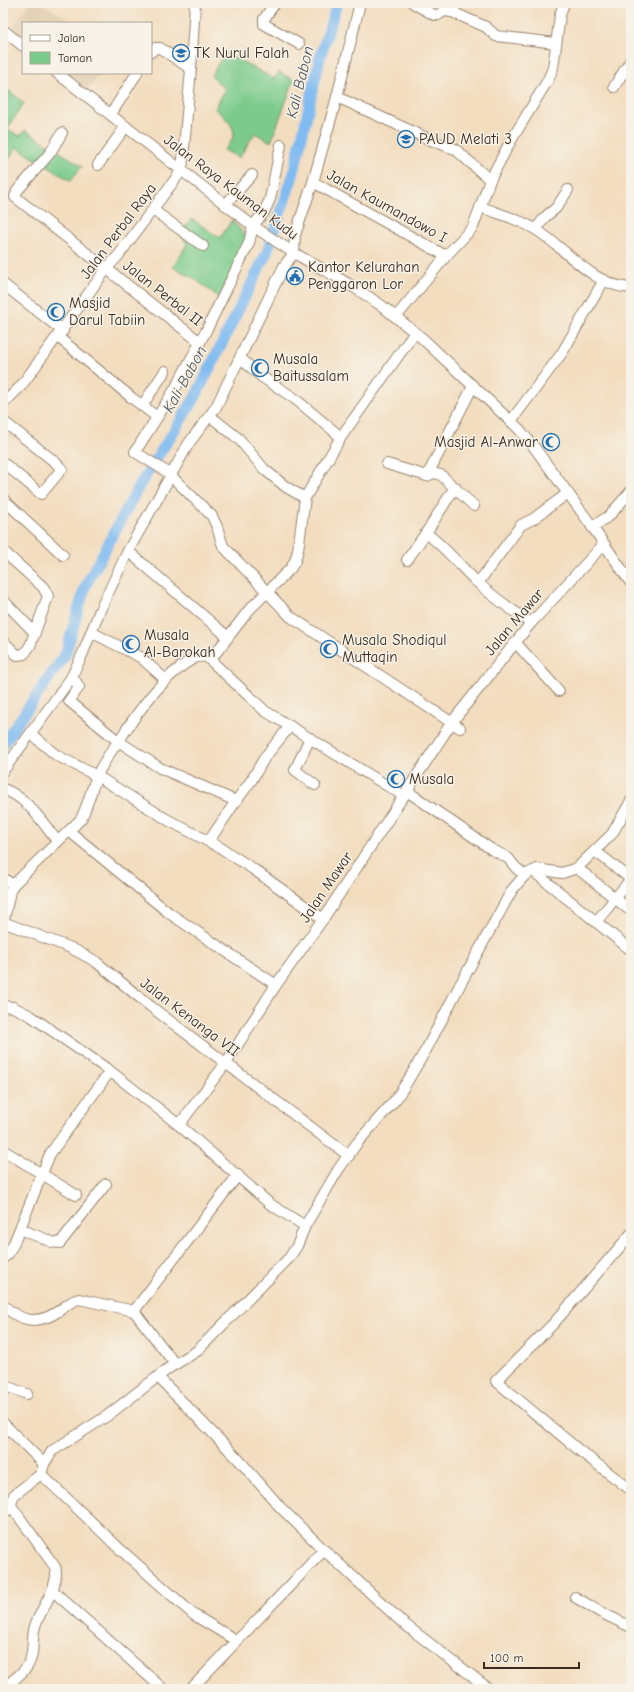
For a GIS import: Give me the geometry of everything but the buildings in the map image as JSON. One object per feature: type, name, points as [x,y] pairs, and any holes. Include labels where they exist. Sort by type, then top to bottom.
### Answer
[{"type":"street","points":[[182,170],[192,69],[195,3]]},
{"type":"street","points":[[275,3],[264,19],[264,24],[299,44]]},
{"type":"street","points":[[3,771],[71,678],[128,551],[169,473],[192,438],[216,407],[291,252],[337,97],[360,3]]},
{"type":"street","points":[[413,3],[434,15],[455,8],[486,27],[496,36],[556,43]]},
{"type":"street","points":[[396,317],[446,256],[473,227],[490,180],[509,144],[548,80],[553,68],[560,15],[564,3]]},
{"type":"street","points":[[3,30],[22,45]]},
{"type":"street","points":[[152,51],[155,48],[160,48],[192,69]]},
{"type":"street","points":[[614,87],[631,60]]},
{"type":"street","name":"Jalan Raya Kauman Kudu","points":[[58,74],[225,205],[254,226],[291,252],[354,287],[382,306],[415,332],[511,421],[534,446],[631,583]]},
{"type":"street","points":[[111,114],[136,74]]},
{"type":"street","points":[[337,97],[433,141],[455,149],[490,180]]},
{"type":"street","points":[[98,165],[126,126]]},
{"type":"street","name":"Jalan Perbal II","points":[[62,133],[50,153],[17,191],[15,197],[200,342]]},
{"type":"street","points":[[281,145],[270,199],[264,212],[254,226],[249,243],[175,389],[135,452],[169,473],[212,516],[218,527],[223,546],[295,620],[460,728]]},
{"type":"street","name":"Jalan Perbal Raya","points":[[3,404],[21,386],[61,334],[107,268],[118,256],[182,170]]},
{"type":"street","points":[[225,205],[252,175]]},
{"type":"street","name":"Jalan Kaumandowo I","points":[[313,182],[446,256]]},
{"type":"street","points":[[536,229],[545,217],[556,208],[568,190]]},
{"type":"street","points":[[481,207],[536,229],[582,267],[617,286],[631,288]]},
{"type":"street","points":[[153,210],[203,246]]},
{"type":"street","points":[[511,421],[562,354],[604,280]]},
{"type":"street","points":[[3,284],[142,406],[157,417]]},
{"type":"street","points":[[3,923],[10,891],[13,885],[78,822],[83,815],[97,776],[107,757],[139,710],[166,680],[194,659],[215,654],[249,610],[291,568],[295,561],[304,498],[341,437],[415,332]]},
{"type":"street","points":[[240,358],[262,377],[294,398],[341,437]]},
{"type":"street","points":[[142,406],[165,371]]},
{"type":"street","points":[[427,476],[473,386]]},
{"type":"street","points":[[210,416],[239,439],[264,469],[286,487],[304,498]]},
{"type":"street","points":[[3,421],[62,469],[41,494],[6,465]]},
{"type":"street","points":[[387,464],[427,476],[437,473],[455,487],[474,506]]},
{"type":"street","points":[[407,560],[455,487]]},
{"type":"street","points":[[592,527],[609,516],[631,491]]},
{"type":"street","points":[[478,583],[521,525],[533,519],[568,493]]},
{"type":"street","points":[[3,499],[63,555]]},
{"type":"street","points":[[426,533],[436,540],[478,583],[503,604],[531,623]]},
{"type":"street","name":"Jalan Mawar","points":[[179,1125],[226,1063],[276,985],[323,919],[452,722],[531,623],[604,544]]},
{"type":"street","points":[[3,551],[46,592],[48,596],[30,646],[26,652],[17,655],[3,641]]},
{"type":"street","points":[[128,551],[228,637]]},
{"type":"street","points":[[3,600],[35,633]]},
{"type":"street","points":[[91,632],[140,657],[166,680]]},
{"type":"street","points":[[515,642],[559,691]]},
{"type":"street","points":[[207,657],[265,711],[405,794],[504,856],[596,922],[631,950]]},
{"type":"street","points":[[71,678],[76,682],[78,687],[70,701],[118,741],[160,768],[236,801]]},
{"type":"street","points":[[209,841],[251,781],[265,757],[290,726]]},
{"type":"street","points":[[31,734],[56,755],[97,776],[168,820],[209,841],[253,869],[323,919]]},
{"type":"street","points":[[310,738],[295,770],[315,785]]},
{"type":"street","points":[[3,789],[12,793],[34,811],[57,841]]},
{"type":"street","points":[[3,1688],[25,1670],[30,1663],[34,1627],[52,1590],[56,1574],[55,1566],[12,1507],[11,1503],[14,1495],[41,1474],[44,1464],[52,1451],[107,1416],[175,1364],[197,1351],[293,1253],[305,1226],[338,1170],[357,1143],[401,1093],[510,894],[529,873],[543,869],[562,874],[577,868],[612,834],[631,801]]},
{"type":"street","points":[[69,831],[169,913],[276,985]]},
{"type":"street","points":[[595,850],[631,879],[596,922]]},
{"type":"street","points":[[577,868],[631,911]]},
{"type":"street","points":[[3,878],[13,885]]},
{"type":"street","name":"Jalan Kenanga VII","points":[[3,923],[84,954],[150,1006],[349,1156]]},
{"type":"street","points":[[3,1006],[13,1008],[31,1016],[110,1071],[179,1125],[270,1204],[305,1226]]},
{"type":"street","points":[[3,1258],[11,1250],[53,1148],[110,1071]]},
{"type":"street","points":[[3,1150],[76,1194]]},
{"type":"street","points":[[134,1310],[238,1175]]},
{"type":"street","points":[[20,1229],[52,1242],[60,1243],[106,1184]]},
{"type":"street","points":[[631,1234],[554,1324],[496,1381],[580,1451],[631,1490]]},
{"type":"street","points":[[3,1305],[16,1317],[34,1320],[50,1317],[79,1299],[134,1310],[175,1364]]},
{"type":"street","points":[[158,1377],[239,1460],[281,1508],[324,1550],[403,1623],[489,1689]]},
{"type":"street","points":[[4,1387],[27,1394]]},
{"type":"street","points":[[3,1423],[44,1464]]},
{"type":"street","points":[[41,1474],[121,1550],[194,1615],[237,1641]]},
{"type":"street","points":[[3,1513],[12,1507]]},
{"type":"street","points":[[191,1689],[324,1550]]},
{"type":"street","points":[[52,1590],[162,1689]]},
{"type":"street","points":[[575,1597],[600,1612],[631,1627]]},
{"type":"shaded area","points":[[29,3],[41,3],[72,22],[22,22],[22,40],[10,32]]},
{"type":"shaded area","points":[[68,74],[99,74],[89,89]]},
{"type":"green space","points":[[225,52],[274,79],[279,72],[294,80],[271,142],[255,133],[239,158],[224,150],[231,142],[234,133],[228,121],[215,109],[225,89],[211,76]]},
{"type":"green space","points":[[3,86],[24,103],[7,129],[20,136],[25,130],[82,166],[71,181],[16,147],[3,169]]},
{"type":"green space","points":[[192,219],[220,238],[232,220],[245,235],[250,246],[224,302],[195,279],[173,267],[187,244],[180,233]]},
{"type":"waterway","name":"Kali Babon","points":[[3,744],[65,655],[85,587],[139,486],[195,398],[267,252],[293,176],[320,58],[337,3]]},
{"type":"place","name":"TK Nurul Falah","points":[[181,53]]},
{"type":"place","name":"PAUD Melati 3","points":[[406,139]]},
{"type":"place","name":"Kantor Kelurahan Penggaron Lor","points":[[295,276]]},
{"type":"place","name":"Masjid Darul Tabiin","points":[[56,312]]},
{"type":"place","name":"Musala Baitussalam","points":[[260,368]]},
{"type":"place","name":"Masjid Al-Anwar","points":[[551,442]]},
{"type":"place","name":"Musala Al-Barokah","points":[[131,644]]},
{"type":"place","name":"Musala Shodiqul Muttaqin","points":[[329,649]]},
{"type":"place","name":"Musala","points":[[396,779]]}]
